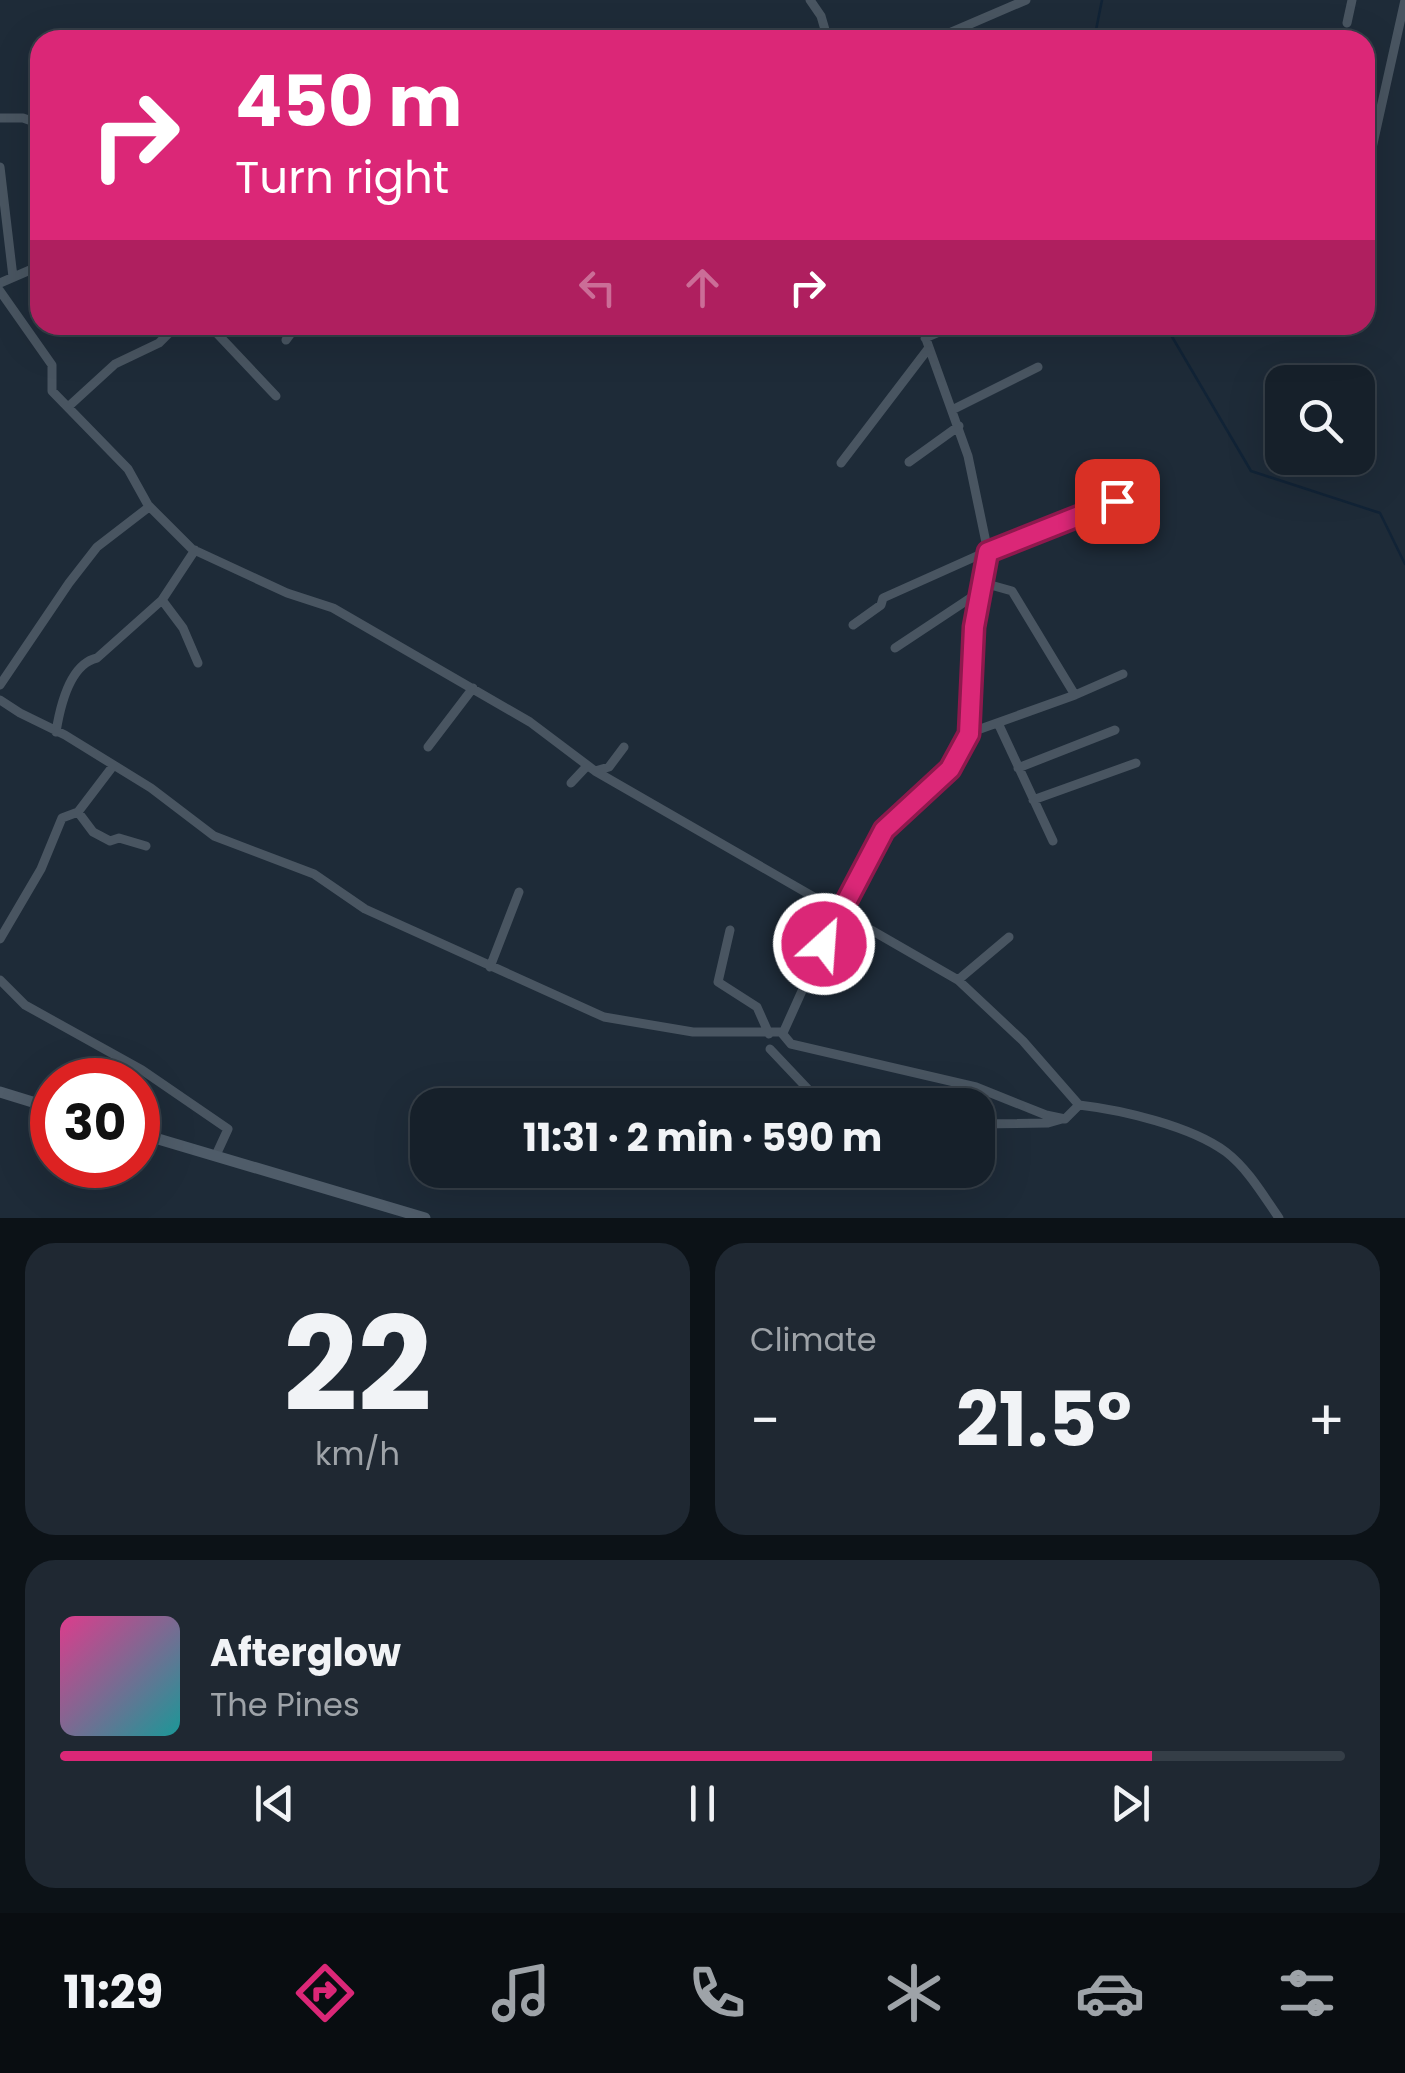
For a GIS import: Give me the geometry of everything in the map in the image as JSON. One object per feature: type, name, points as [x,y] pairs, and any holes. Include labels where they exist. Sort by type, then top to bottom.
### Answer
[{"type":"main road","points":[[0,1092],[30,1101]]},
{"type":"main road","points":[[160,1139],[425,1218]]},
{"type":"street","points":[[810,0],[825,30]]},
{"type":"street","points":[[956,30],[1026,0]]},
{"type":"street","points":[[1347,24],[1352,0]]},
{"type":"street","points":[[1375,135],[1405,0]]},
{"type":"street","points":[[0,118],[30,120]]},
{"type":"street","points":[[0,167],[13,277]]},
{"type":"street","points":[[0,283],[30,270]]},
{"type":"street","points":[[0,291],[30,335]]},
{"type":"street","points":[[0,319],[15,314]]},
{"type":"street","points":[[30,335],[52,365],[52,390],[128,469],[149,506],[194,550],[287,594],[333,608],[530,722],[591,769],[958,980],[1023,1040],[1080,1105],[1107,1108],[1204,1140],[1227,1153],[1252,1178],[1279,1218]]},
{"type":"street","points":[[68,407],[115,364],[159,343],[167,335]]},
{"type":"street","points":[[218,335],[276,396]]},
{"type":"street","points":[[286,340],[290,335]]},
{"type":"street","points":[[783,1033],[838,911],[884,830],[950,769],[969,734],[979,587],[988,551],[968,456],[925,335]]},
{"type":"street","points":[[840,463],[927,344],[940,335]]},
{"type":"street","points":[[952,410],[1038,367]]},
{"type":"street","points":[[909,462],[959,426]]},
{"type":"street","points":[[853,625],[881,605],[884,598],[988,551],[1117,501]]},
{"type":"street","points":[[0,685],[97,547],[149,506]]},
{"type":"street","points":[[56,732],[62,702],[86,661],[97,658],[162,600],[194,550]]},
{"type":"street","points":[[895,648],[979,587],[1012,591],[1075,695]]},
{"type":"street","points":[[162,600],[182,628],[198,663]]},
{"type":"street","points":[[969,734],[1123,674]]},
{"type":"street","points":[[428,747],[474,688]]},
{"type":"street","points":[[0,700],[151,788],[214,836],[314,874],[365,908],[604,1018],[693,1032],[783,1033]]},
{"type":"street","points":[[998,723],[1053,841]]},
{"type":"street","points":[[1018,768],[1115,730]]},
{"type":"street","points":[[571,783],[591,769],[609,767],[624,748]]},
{"type":"street","points":[[1033,800],[1136,763]]},
{"type":"street","points":[[0,939],[41,869],[62,818],[78,812],[113,766]]},
{"type":"street","points":[[78,812],[92,832],[110,841],[119,838],[146,846]]},
{"type":"street","points":[[490,968],[519,892]]},
{"type":"street","points":[[730,930],[718,982],[757,1007],[769,1034]]},
{"type":"street","points":[[958,980],[1008,937]]},
{"type":"street","points":[[0,980],[24,1005],[142,1070],[228,1129],[216,1155]]},
{"type":"street","points":[[783,1033],[791,1044],[976,1086],[1065,1119]]},
{"type":"street","points":[[770,1049],[807,1088]]},
{"type":"street","points":[[995,1124],[1048,1123],[1065,1119],[1080,1105]]},
{"type":"waterway","points":[[1096,30],[1102,0]]},
{"type":"waterway","points":[[1171,335],[1251,471],[1380,513],[1405,564]]},
{"type":"route","points":[[824,944],[884,830],[950,769],[969,734],[974,627],[988,552],[1117,501]]}]
